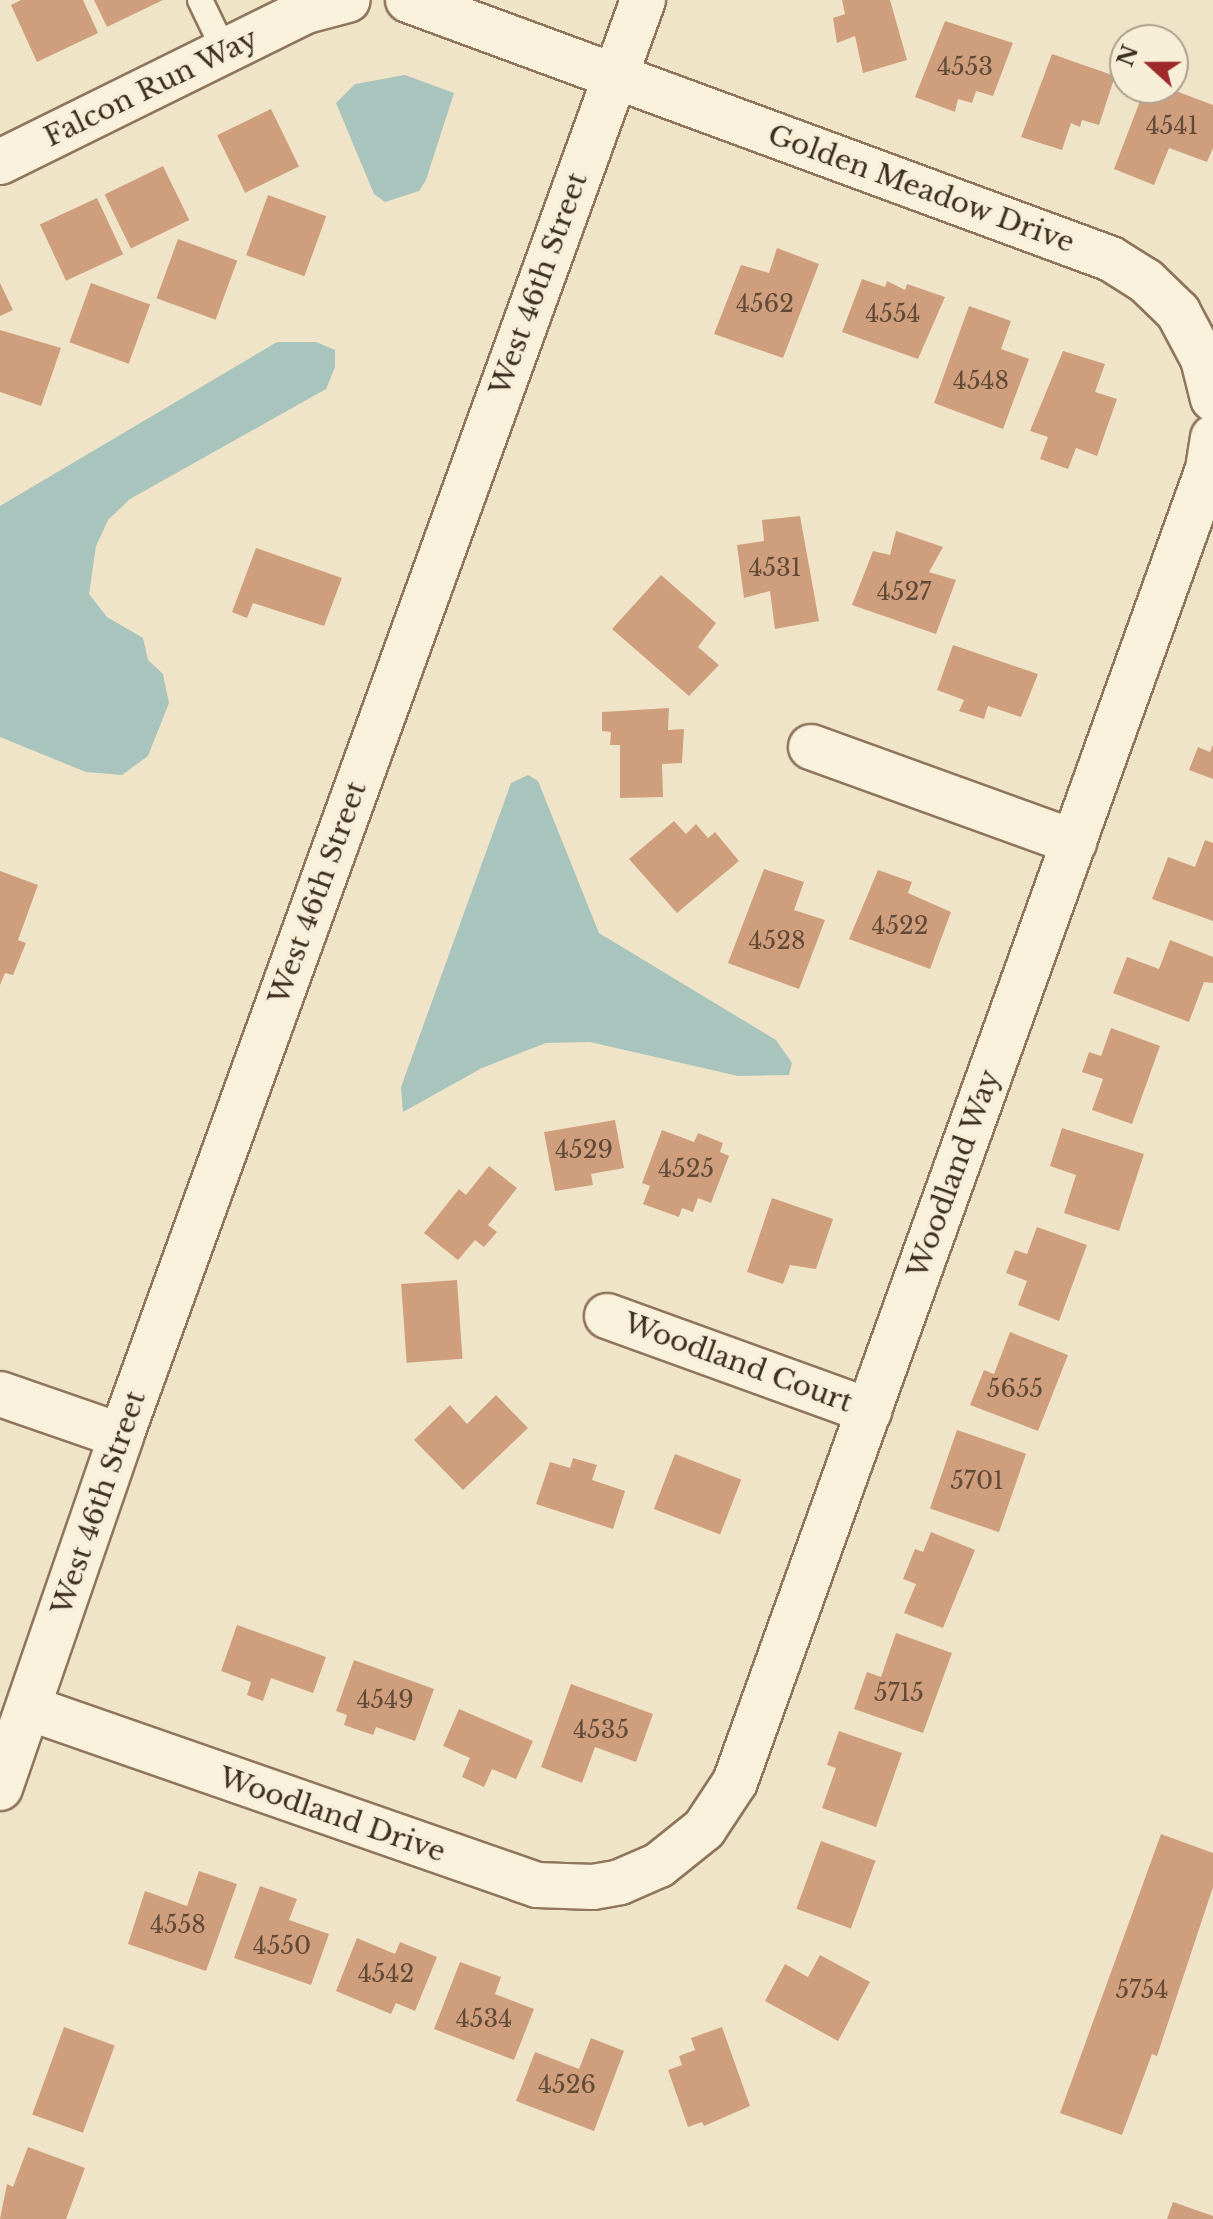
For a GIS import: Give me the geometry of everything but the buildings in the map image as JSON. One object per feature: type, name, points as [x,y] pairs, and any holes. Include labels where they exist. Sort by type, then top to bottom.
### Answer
[{"type":"street","name":"Falcon Run Way","points":[[0,162],[306,11],[348,0]]},
{"type":"street","points":[[408,0],[615,76]]},
{"type":"street","name":"West 46th Street","points":[[0,1788],[121,1436],[643,0]]},
{"type":"street","name":"Golden Meadow Drive","points":[[615,76],[1111,259],[1167,300],[1197,345],[1213,399]]},
{"type":"street","name":"Woodland Way","points":[[639,1875],[693,1840],[735,1782],[1208,469],[1213,437]]},
{"type":"street","points":[[811,747],[1074,842]]},
{"type":"street","name":"Woodland Court","points":[[607,1316],[869,1411]]},
{"type":"street","points":[[0,1394],[121,1436]]},
{"type":"street","name":"Woodland Drive","points":[[29,1708],[522,1882],[593,1887],[639,1875]]},
{"type":"lane","points":[[200,0],[225,52]]},
{"type":"water","points":[[405,75],[454,93],[426,180],[419,191],[385,202],[374,194],[336,103],[355,84]]},
{"type":"water","points":[[277,342],[316,342],[335,350],[335,367],[326,389],[130,499],[108,520],[96,546],[89,594],[107,617],[143,638],[148,660],[163,674],[169,703],[148,756],[122,775],[86,772],[0,737],[0,506]]},
{"type":"water","points":[[528,775],[538,781],[599,933],[776,1040],[792,1063],[789,1075],[738,1076],[590,1042],[546,1043],[482,1068],[403,1112],[401,1087],[511,783]]}]
